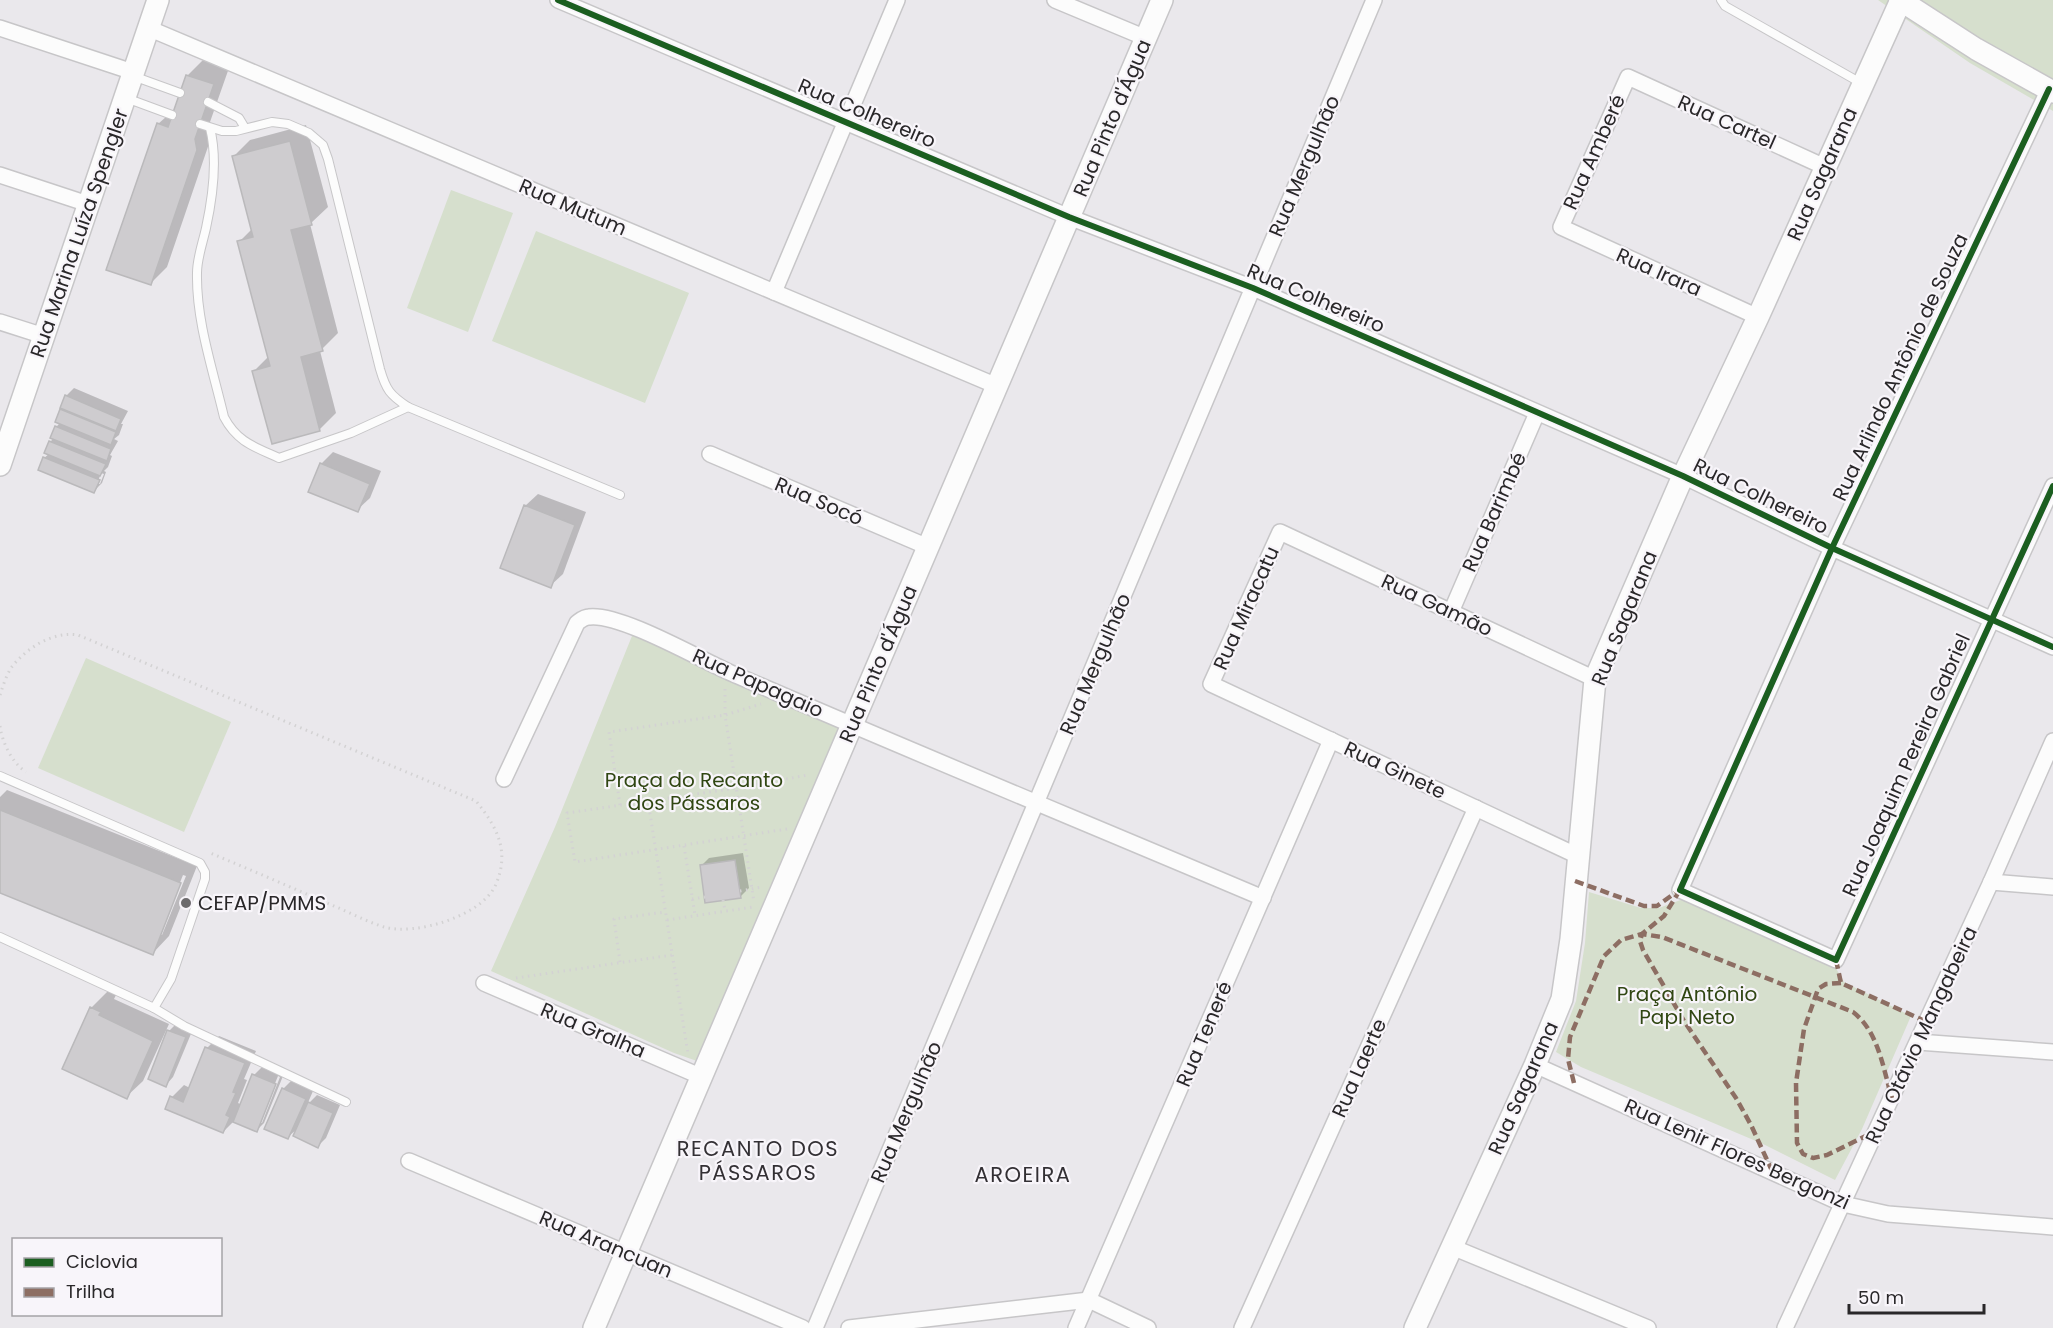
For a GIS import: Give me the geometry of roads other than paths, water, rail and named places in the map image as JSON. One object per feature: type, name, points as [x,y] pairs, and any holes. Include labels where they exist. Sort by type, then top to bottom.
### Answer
[{"type":"street","name":"Rua Marina Luíza Spengler","points":[[0,465],[158,0]]},
{"type":"street","name":"Rua Colhereiro","points":[[558,0],[1070,217],[1253,288],[1683,476],[1832,548],[2053,647]]},
{"type":"street","points":[[774,291],[897,0]]},
{"type":"street","points":[[1055,0],[1146,38]]},
{"type":"street","name":"Rua Pinto d'Água","points":[[594,1328],[697,1075],[810,825],[1162,0]]},
{"type":"street","name":"Rua Mergulhão","points":[[815,1328],[1374,0]]},
{"type":"street","points":[[1901,0],[1976,49],[2051,90]]},
{"type":"street","name":"Rua Sagarana","points":[[1415,1328],[1535,1065],[1562,999],[1571,939],[1595,679],[1683,476],[1758,317],[1901,0]]},
{"type":"street","points":[[0,28],[133,74]]},
{"type":"street","name":"Rua Mutum","points":[[148,28],[997,386]]},
{"type":"street","name":"Rua Cartel","points":[[1628,77],[1825,167]]},
{"type":"street","name":"Rua Amberé","points":[[1561,227],[1628,77]]},
{"type":"street","name":"Rua Arlindo Antônio de Souza","points":[[1836,960],[1680,890],[1832,548],[2051,90]]},
{"type":"street","points":[[0,175],[88,204]]},
{"type":"street","name":"Rua Irara","points":[[1561,227],[1758,317]]},
{"type":"street","points":[[0,322],[44,336]]},
{"type":"street","name":"Rua Barimbé","points":[[1451,612],[1537,413]]},
{"type":"street","name":"Rua Socó","points":[[710,454],[928,547]]},
{"type":"street","name":"Rua Joaquim Pereira Gabriel","points":[[1836,960],[2053,486]]},
{"type":"street","name":"Rua Gamão","points":[[1280,532],[1595,679]]},
{"type":"street","name":"Rua Miracatu","points":[[1211,684],[1280,532]]},
{"type":"street","name":"Rua Papagaio","points":[[504,779],[577,623],[586,617],[599,617],[631,626],[724,670],[1263,898]]},
{"type":"street","name":"Rua Ginete","points":[[1211,684],[1578,856]]},
{"type":"street","name":"Rua Teneré","points":[[1076,1328],[1331,740]]},
{"type":"street","name":"Rua Otávio Mangabeira","points":[[1785,1328],[1918,1042],[2053,741]]},
{"type":"street","name":"Rua Laerte","points":[[1242,1328],[1476,808]]},
{"type":"street","points":[[1991,882],[2053,887]]},
{"type":"street","name":"Rua Gralha","points":[[483,982],[697,1075]]},
{"type":"street","points":[[1918,1042],[2053,1052]]},
{"type":"street","name":"Rua Lenir Flores Bergonzi","points":[[1535,1065],[1843,1204],[1888,1214],[2053,1227]]},
{"type":"street","name":"Rua Arancuan","points":[[409,1161],[803,1328]]},
{"type":"street","points":[[1452,1247],[1648,1328]]},
{"type":"street","points":[[849,1328],[1089,1300],[1148,1328]]},
{"type":"lane","points":[[1721,0],[1725,6],[1863,84]]},
{"type":"lane","points":[[133,74],[180,93]]},
{"type":"lane","points":[[125,98],[172,115]]},
{"type":"lane","points":[[208,102],[239,118],[246,128]]},
{"type":"lane","points":[[200,124],[229,131],[272,122],[288,124],[309,133],[323,144],[384,384],[391,396],[408,407],[620,495]]},
{"type":"lane","points":[[210,128],[215,147],[214,167],[209,213],[197,269],[197,301],[224,417],[231,430],[247,443],[279,458],[351,433],[408,407]]},
{"type":"lane","points":[[0,776],[200,863],[202,866],[206,879],[171,979],[154,1008]]},
{"type":"lane","points":[[0,937],[154,1008],[184,1026],[346,1102]]},
{"type":"place","name":"CEFAP/PMMS","points":[[186,903]]},
{"type":"district","name":"RECANTO DOS PÁSSAROS","points":[[758,1160]]},
{"type":"district","name":"AROEIRA","points":[[1023,1174]]},
{"type":"park label","name":"Praça do Recanto dos Pássaros","points":[[694,792]]},
{"type":"park label","name":"Praça Antônio Papi Neto","points":[[1687,1006]]}]
